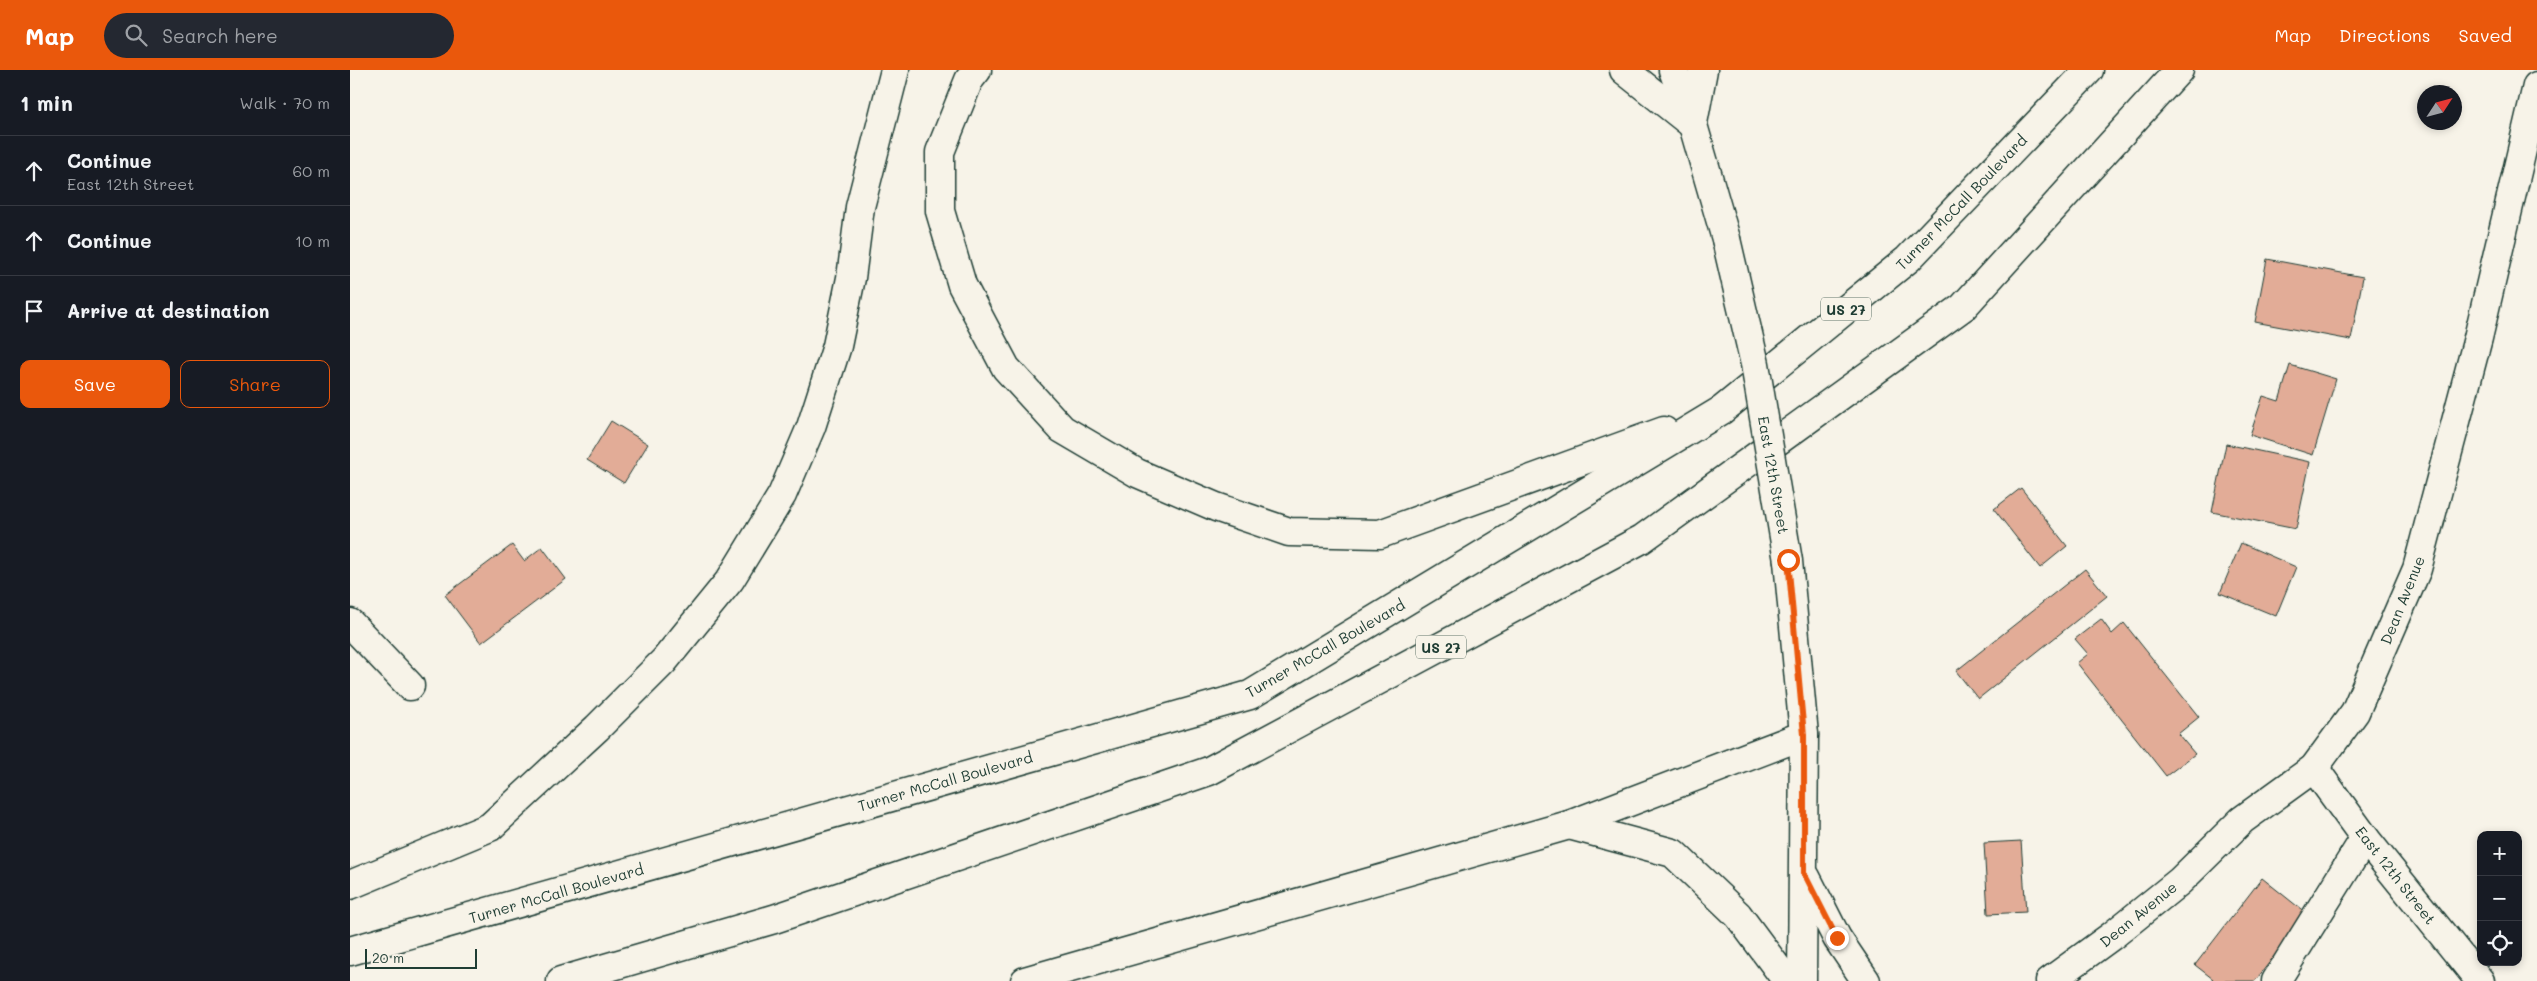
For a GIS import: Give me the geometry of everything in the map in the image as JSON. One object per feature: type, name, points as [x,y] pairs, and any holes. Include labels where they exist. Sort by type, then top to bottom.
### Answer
[{"type":"main road","points":[[350,886],[490,827],[597,728],[664,661],[730,580],[782,495],[810,427],[834,355],[851,278],[860,207],[895,70]]},
{"type":"main road","points":[[977,70],[969,80],[940,152],[940,211],[962,285],[1006,368],[1062,429],[1137,473],[1216,507],[1290,532],[1380,534],[1722,410]]},
{"type":"main road","points":[[1624,70],[1693,125],[1703,70]]},
{"type":"main road","name":"East 12th Street","points":[[1674,70],[1693,125],[1726,239],[1755,364],[1788,560],[1804,735],[1802,981]]},
{"type":"main road","name":"Turner McCall Boulevard","points":[[350,952],[1250,694],[1722,410],[1908,259],[2089,70]]},
{"type":"main road","name":"US 27","points":[[561,981],[774,919],[1208,771],[1642,540],[1963,307],[2179,70]]},
{"type":"main road","name":"Dean Avenue","points":[[2050,981],[2113,935],[2180,880],[2242,820],[2314,768],[2355,712],[2417,569],[2478,338],[2537,86]]},
{"type":"main road","points":[[350,623],[410,686]]},
{"type":"main road","points":[[1025,981],[1568,825],[1804,735]]},
{"type":"main road","name":"East 12th Street","points":[[2314,768],[2365,838],[2480,981]]},
{"type":"main road","points":[[1568,825],[1673,853],[1738,915],[1788,981]]},
{"type":"main road","points":[[2276,981],[2365,838]]},
{"type":"main road","points":[[1804,873],[1837,938],[1866,981]]},
{"type":"building","points":[[2267,259],[2363,277],[2351,340],[2255,322]]},
{"type":"building","points":[[2290,365],[2336,379],[2313,455],[2250,435],[2263,396],[2279,401]]},
{"type":"building","points":[[611,421],[648,444],[624,483],[587,460]]},
{"type":"building","points":[[2226,444],[2310,462],[2296,529],[2212,512]]},
{"type":"building","points":[[2021,488],[2067,546],[2040,568],[1994,509]]},
{"type":"building","points":[[2241,543],[2296,567],[2276,616],[2220,593]]},
{"type":"building","points":[[512,545],[524,561],[542,547],[566,579],[481,643],[445,595]]},
{"type":"building","points":[[2085,569],[2107,596],[1978,699],[1956,671]]},
{"type":"building","points":[[2101,619],[2112,634],[2124,623],[2199,717],[2178,734],[2195,754],[2166,776],[2077,663],[2088,654],[2075,639]]},
{"type":"building","points":[[2021,841],[2026,912],[1988,914],[1984,843]]},
{"type":"building","points":[[2262,878],[2307,914],[2255,981],[2211,981],[2213,979],[2195,965]]},
{"type":"route","points":[[1788,560],[1804,735],[1804,873],[1837,938]]}]
